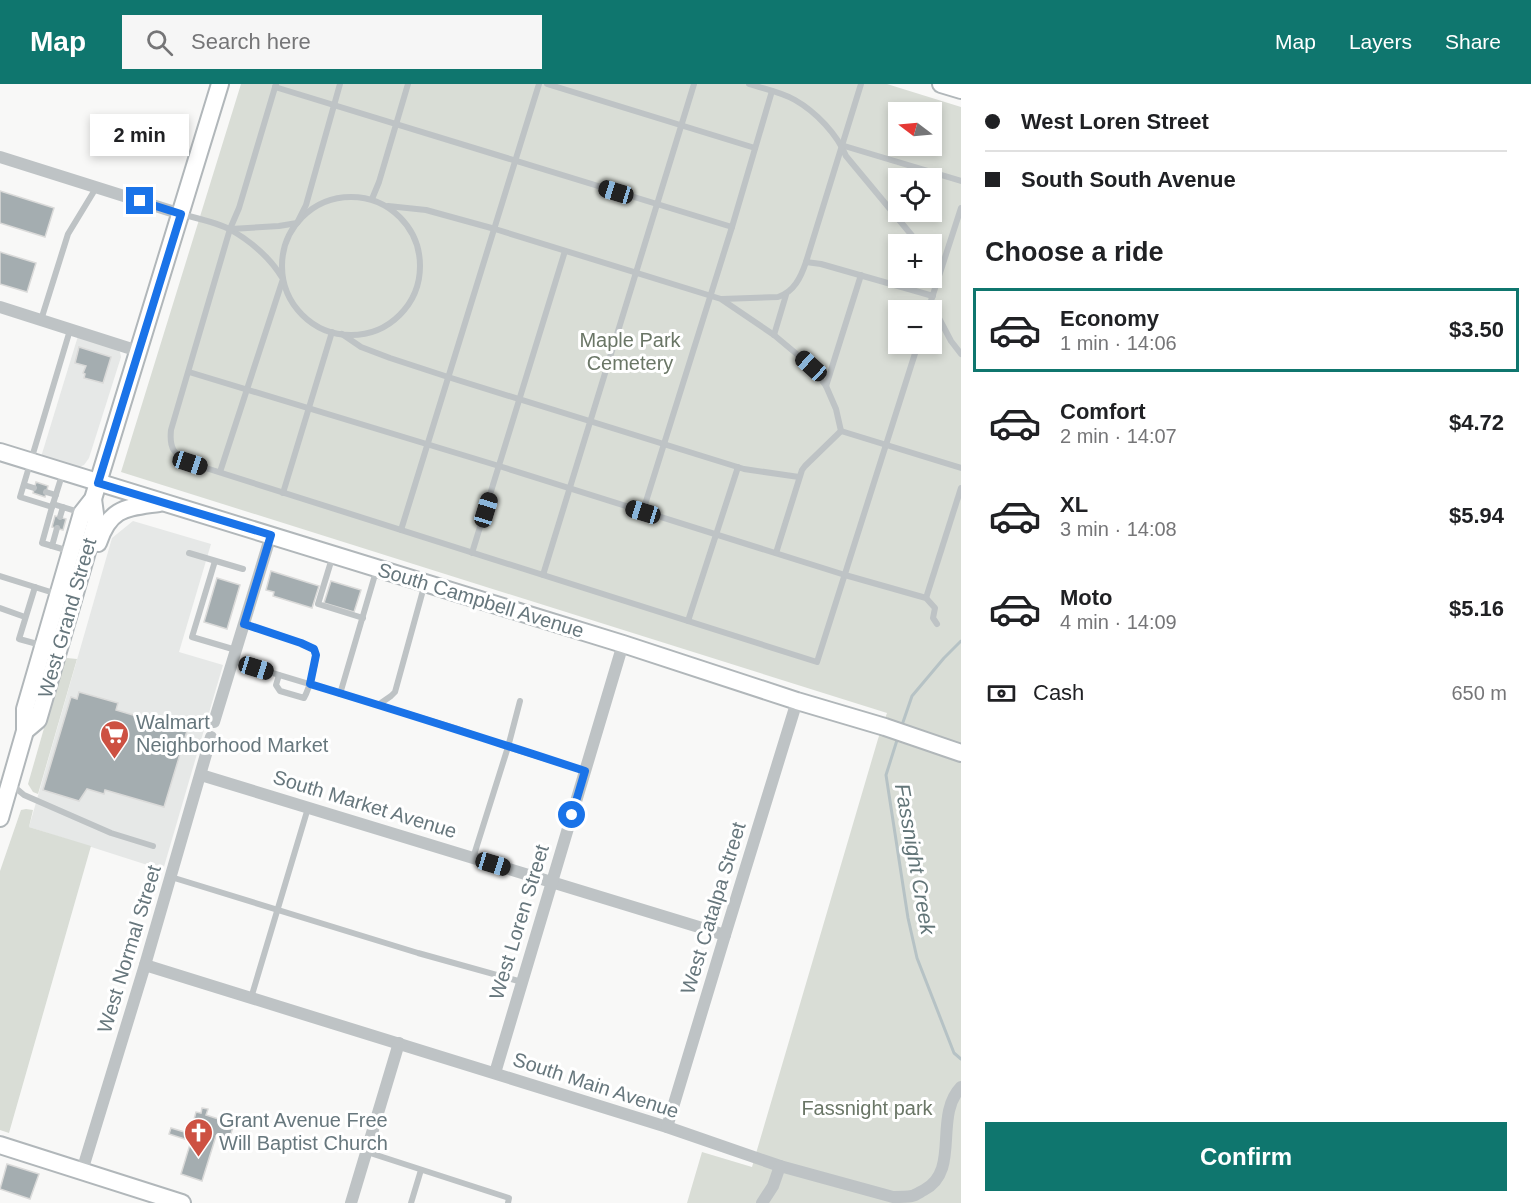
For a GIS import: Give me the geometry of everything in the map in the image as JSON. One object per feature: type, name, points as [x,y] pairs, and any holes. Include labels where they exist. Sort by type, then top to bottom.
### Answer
[{"type":"main road","name":"West Grand Street","points":[[0,818],[5,782],[25,731],[25,709],[82,513],[93,499],[220,84]]},
{"type":"main road","points":[[941,84],[961,90]]},
{"type":"main road","name":"South Campbell Avenue","points":[[0,452],[623,644],[953,750]]},
{"type":"main road","name":"West Grand Street","points":[[25,731],[38,720],[96,521],[93,499]]},
{"type":"main road","points":[[78,582],[89,572],[103,529],[113,515],[128,508],[165,502]]},
{"type":"main road","points":[[0,1145],[182,1203]]},
{"type":"street","points":[[0,157],[181,214]]},
{"type":"street","points":[[0,307],[138,351]]},
{"type":"street","points":[[214,722],[271,535]]},
{"type":"street","name":"West Loren Street","points":[[495,1073],[623,644]]},
{"type":"street","name":"West Catalpa Street","points":[[668,1128],[797,701]]},
{"type":"street","name":"West Normal Street","points":[[82,1171],[211,737]]},
{"type":"street","name":"South Market Avenue","points":[[201,775],[725,935]]},
{"type":"street","name":"South Main Avenue","points":[[145,965],[495,1073],[780,1166],[893,1197],[912,1196],[930,1188],[941,1179],[948,1151],[948,1109],[959,1089]]},
{"type":"street","points":[[351,1203],[399,1043]]},
{"type":"street","points":[[762,1203],[773,1186],[780,1166]]},
{"type":"lane","points":[[230,230],[297,223],[323,202],[339,197],[356,196],[372,199],[387,206],[403,219],[414,235],[420,254],[420,274],[415,293],[405,310],[390,323],[372,332],[352,335],[332,332],[315,324],[300,312],[290,297],[284,279],[282,264],[284,253],[291,232],[297,223],[306,205],[340,84]]},
{"type":"lane","points":[[372,199],[408,84]]},
{"type":"lane","points":[[401,530],[539,84]]},
{"type":"lane","points":[[547,84],[755,148]]},
{"type":"lane","points":[[543,575],[694,84]]},
{"type":"lane","points":[[749,84],[795,100],[822,121],[841,145],[846,156],[911,234]]},
{"type":"lane","points":[[774,335],[786,295],[796,284],[806,262],[861,84]]},
{"type":"lane","points":[[732,227],[275,86],[171,430],[171,445],[177,455],[190,463],[817,662],[915,354]]},
{"type":"lane","points":[[643,512],[772,91]]},
{"type":"lane","points":[[841,145],[961,181]]},
{"type":"lane","points":[[41,320],[68,234],[96,187]]},
{"type":"lane","points":[[387,206],[426,210],[495,229],[721,299],[786,295]]},
{"type":"lane","points":[[942,268],[961,208]]},
{"type":"lane","points":[[181,214],[230,230],[262,252],[284,279]]},
{"type":"lane","points":[[472,553],[565,251]]},
{"type":"lane","points":[[806,262],[861,275],[932,300],[936,288]]},
{"type":"lane","points":[[826,386],[861,275]]},
{"type":"lane","points":[[220,472],[284,279]]},
{"type":"lane","points":[[721,299],[774,335],[811,366],[826,386],[842,431]]},
{"type":"lane","points":[[942,322],[951,341],[961,354]]},
{"type":"lane","points":[[71,329],[20,496],[82,513]]},
{"type":"lane","points":[[283,493],[332,332]]},
{"type":"lane","points":[[342,334],[361,347],[448,377],[738,467],[799,477]]},
{"type":"lane","points":[[189,372],[499,466],[844,575],[926,598],[935,608],[933,618],[937,624]]},
{"type":"lane","points":[[842,431],[961,468]]},
{"type":"lane","points":[[776,554],[799,477],[805,466],[842,431]]},
{"type":"lane","points":[[688,621],[738,467]]},
{"type":"lane","points":[[63,472],[42,543],[71,551]]},
{"type":"lane","points":[[24,485],[34,488]]},
{"type":"lane","points":[[926,598],[961,488]]},
{"type":"lane","points":[[46,492],[56,495]]},
{"type":"lane","points":[[60,517],[63,507]]},
{"type":"lane","points":[[52,546],[57,528]]},
{"type":"lane","points":[[189,553],[243,569]]},
{"type":"lane","points":[[333,554],[318,604],[363,618]]},
{"type":"lane","points":[[215,561],[192,637],[279,675],[455,728],[585,771]]},
{"type":"lane","points":[[340,694],[377,568]]},
{"type":"lane","points":[[0,576],[59,595]]},
{"type":"lane","points":[[378,705],[394,692],[426,583]]},
{"type":"lane","points":[[35,587],[19,639],[44,646]]},
{"type":"lane","points":[[0,608],[25,617]]},
{"type":"lane","points":[[244,624],[314,649],[316,655],[306,697],[302,698],[280,691],[276,685],[279,675]]},
{"type":"lane","points":[[473,858],[520,701]]},
{"type":"lane","points":[[5,782],[24,795],[111,833],[153,846]]},
{"type":"lane","points":[[251,998],[309,808]]},
{"type":"lane","points":[[171,877],[417,953],[522,982]]},
{"type":"lane","points":[[366,1152],[510,1198],[508,1203]]},
{"type":"lane","points":[[411,1203],[421,1170]]},
{"type":"shaded area","points":[[78,336],[117,349],[121,357],[89,458],[84,465],[77,468],[41,457]]},
{"type":"shaded area","points":[[133,521],[211,544],[179,652],[223,665],[163,870],[29,827],[112,538]]},
{"type":"green space","name":"Maple Park Cemetery","points":[[241,84],[887,84],[961,107],[961,1203],[687,1203],[702,1152],[752,1167],[887,713],[121,472]]},
{"type":"green space","points":[[67,658],[77,659],[38,794],[33,792],[28,784],[63,662]]},
{"type":"green space","points":[[21,810],[33,810],[29,827],[91,846],[9,1133],[0,1130],[0,871]]},
{"type":"building","points":[[0,191],[54,208],[45,237],[0,223]]},
{"type":"building","points":[[0,252],[36,263],[27,292],[0,284]]},
{"type":"building","points":[[79,347],[111,357],[103,383],[84,378],[83,373],[86,366],[75,363]]},
{"type":"building","points":[[36,482],[48,486],[45,497],[33,493]]},
{"type":"building","points":[[55,516],[66,519],[63,530],[52,527]]},
{"type":"building","points":[[271,571],[319,586],[312,608],[273,596],[274,592],[266,590]]},
{"type":"building","points":[[217,578],[240,585],[227,629],[204,622]]},
{"type":"building","points":[[331,581],[361,590],[354,612],[324,603]]},
{"type":"building","name":"Walmart Neighborhood Market","points":[[79,692],[118,703],[116,710],[187,731],[164,807],[105,790],[104,794],[87,789],[79,801],[43,790],[71,697],[77,699]]},
{"type":"building","name":"Grant Avenue Free Will Baptist Church","points":[[202,1108],[208,1109],[206,1115],[234,1124],[229,1140],[216,1136],[202,1181],[181,1174],[191,1141],[169,1134],[171,1128],[188,1133],[196,1112],[201,1113]]},
{"type":"building","points":[[7,1164],[39,1174],[30,1199],[0,1189]]},
{"type":"waterway","name":"Fassnight Creek","points":[[901,728],[912,696],[961,641]]},
{"type":"waterway","name":"Fassnight Creek","points":[[898,737],[886,775],[908,918],[917,958],[954,1053],[961,1059]]},
{"type":"place","name":"Walmart Neighborhood Market","points":[[115,760]]},
{"type":"place","name":"Grant Avenue Free Will Baptist Church","points":[[198,1158]]},
{"type":"route","points":[[140,201],[181,214],[98,483],[271,535],[244,624],[314,649],[316,655],[310,684],[585,771],[572,815]]},
{"type":"park label","name":"Fassnight park","points":[[867,1108]]}]
